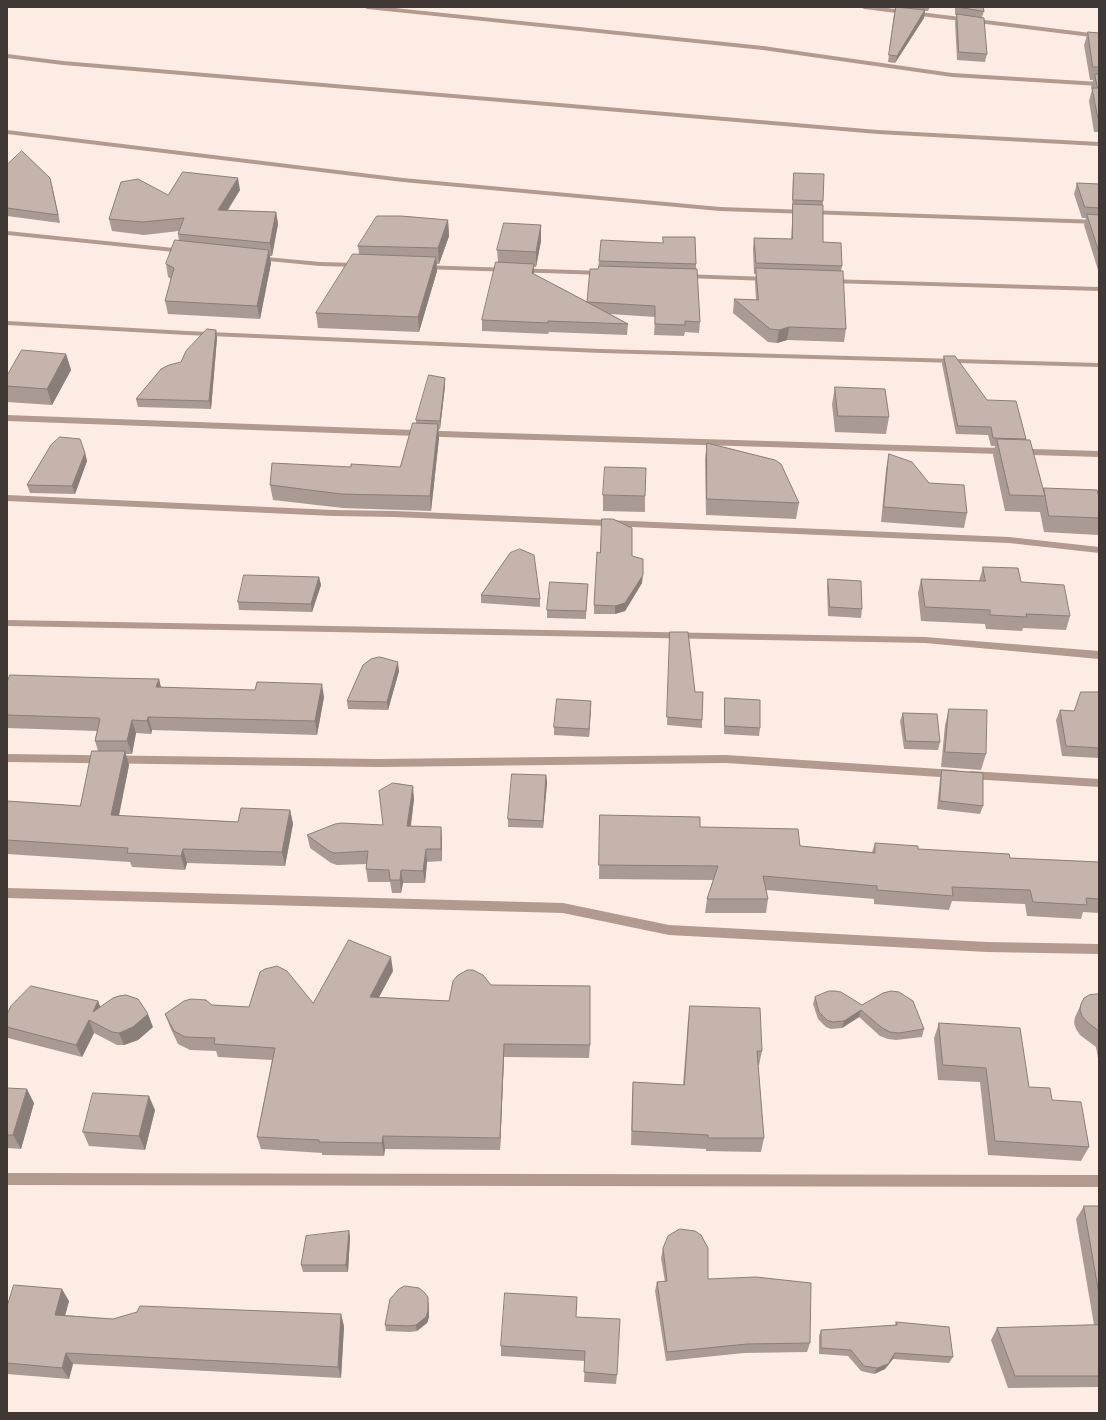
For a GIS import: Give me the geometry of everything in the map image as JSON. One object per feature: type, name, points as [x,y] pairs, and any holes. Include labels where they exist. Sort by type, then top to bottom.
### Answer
[{"type":"street","points":[[367,7],[763,48],[952,75],[1099,84]]},
{"type":"street","points":[[864,7],[1099,36]]},
{"type":"street","points":[[7,56],[63,64],[308,83],[878,132],[1099,144]]},
{"type":"street","points":[[7,132],[403,180],[720,209],[1099,222]]},
{"type":"street","points":[[7,233],[195,252]]},
{"type":"street","points":[[250,257],[320,264],[368,266]]},
{"type":"street","points":[[416,267],[615,274]]},
{"type":"street","points":[[679,276],[774,279]]},
{"type":"street","points":[[822,280],[1099,289]]},
{"type":"street","points":[[7,323],[187,333],[601,351],[1099,365]]},
{"type":"street","points":[[7,418],[470,435],[1099,454]]},
{"type":"street","points":[[7,498],[325,513],[395,514],[1001,540],[1099,550]]},
{"type":"street","points":[[7,623],[925,640],[1099,655]]},
{"type":"street","points":[[7,758],[378,763],[726,759],[1099,783]]},
{"type":"street","points":[[7,893],[563,908],[669,930],[987,947],[1099,949]]},
{"type":"street","points":[[7,1179],[1099,1181]]},
{"type":"building","points":[[896,7],[925,10],[897,56],[889,55]]},
{"type":"building","points":[[957,7],[983,7],[984,11]]},
{"type":"building","points":[[957,14],[984,18],[987,54],[959,52]]},
{"type":"building","points":[[1088,32],[1099,33],[1099,67],[1093,67]]},
{"type":"building","points":[[1095,74],[1099,74],[1099,119],[1092,88],[1097,88]]},
{"type":"building","points":[[22,151],[50,178],[58,215],[7,208],[7,165]]},
{"type":"building","points":[[183,172],[238,178],[218,210],[276,212],[270,243],[178,234],[184,218],[142,222],[109,219],[121,182],[138,179],[168,195]]},
{"type":"building","points":[[794,173],[824,174],[823,201],[793,200]]},
{"type":"building","points":[[1077,183],[1099,184],[1099,208],[1085,207]]},
{"type":"building","points":[[793,204],[823,205],[823,242],[841,243],[842,266],[756,263],[754,238],[792,239]]},
{"type":"building","points":[[1087,214],[1099,215],[1099,252]]},
{"type":"building","points":[[377,216],[401,216],[448,220],[438,248],[358,246]]},
{"type":"building","points":[[504,223],[541,225],[536,252],[497,250]]},
{"type":"building","points":[[663,237],[695,237],[696,264],[599,261],[601,240],[663,243]]},
{"type":"building","points":[[175,240],[269,250],[257,306],[165,301],[174,268],[166,264]]},
{"type":"building","points":[[353,254],[436,257],[418,317],[316,313]]},
{"type":"building","points":[[496,262],[534,264],[532,273],[628,324],[482,320]]},
{"type":"building","points":[[599,266],[697,269],[700,322],[685,321],[685,325],[655,324],[655,306],[587,302],[590,269],[598,269]]},
{"type":"building","points":[[756,268],[843,271],[846,329],[789,327],[779,330],[770,329],[734,299],[758,300]]},
{"type":"building","points":[[207,329],[216,330],[209,401],[136,399],[161,369],[181,362],[186,351]]},
{"type":"building","points":[[22,350],[66,354],[47,389],[7,386],[7,376]]},
{"type":"building","points":[[944,356],[955,356],[987,400],[1016,401],[1026,439],[993,438],[991,427],[958,426]]},
{"type":"building","points":[[429,375],[445,378],[440,421],[416,420]]},
{"type":"building","points":[[835,387],[885,389],[889,417],[838,416]]},
{"type":"building","points":[[413,423],[438,424],[430,496],[341,494],[270,485],[272,463],[351,467],[351,464],[400,467]]},
{"type":"building","points":[[60,437],[80,439],[85,453],[72,486],[27,485],[51,445]]},
{"type":"building","points":[[997,439],[1030,440],[1045,496],[1010,495]]},
{"type":"building","points":[[707,443],[775,460],[781,464],[799,503],[707,499]]},
{"type":"building","points":[[889,454],[912,462],[929,483],[964,485],[967,513],[884,507]]},
{"type":"building","points":[[605,467],[646,468],[645,496],[603,495]]},
{"type":"building","points":[[1044,488],[1097,490],[1099,497],[1099,518],[1049,516]]},
{"type":"building","points":[[602,519],[613,519],[632,528],[632,556],[643,559],[643,575],[625,603],[615,606],[594,605],[597,552],[600,553]]},
{"type":"building","points":[[520,549],[534,555],[540,599],[481,595],[510,553]]},
{"type":"building","points":[[983,567],[1018,568],[1021,582],[1064,585],[1070,616],[1026,614],[1027,617],[990,615],[990,610],[925,607],[921,579],[985,581]]},
{"type":"building","points":[[244,575],[319,577],[311,604],[238,602]]},
{"type":"building","points":[[828,579],[861,581],[862,609],[830,607]]},
{"type":"building","points":[[550,582],[588,584],[586,611],[547,610]]},
{"type":"building","points":[[670,632],[688,632],[695,692],[703,692],[702,720],[667,717]]},
{"type":"building","points":[[380,657],[398,662],[387,702],[347,701],[363,665],[371,659]]},
{"type":"building","points":[[10,675],[159,679],[156,687],[255,690],[257,682],[322,684],[315,721],[148,717],[147,721],[132,720],[127,741],[95,741],[100,719],[98,718],[7,715],[7,683]]},
{"type":"building","points":[[1081,692],[1099,693],[1099,748],[1066,746],[1060,710],[1074,711]]},
{"type":"building","points":[[725,698],[760,700],[760,728],[725,726]]},
{"type":"building","points":[[557,699],[591,701],[589,729],[554,727]]},
{"type":"building","points":[[949,709],[987,710],[986,754],[945,752]]},
{"type":"building","points":[[903,713],[937,714],[940,742],[906,741]]},
{"type":"building","points":[[92,751],[125,751],[111,815],[238,822],[241,808],[290,810],[282,852],[183,849],[181,856],[127,853],[128,848],[7,840],[7,801],[80,806]]},
{"type":"building","points":[[942,770],[983,773],[983,806],[940,801]]},
{"type":"building","points":[[512,774],[546,775],[543,821],[508,819]]},
{"type":"building","points":[[393,783],[413,786],[407,826],[441,827],[441,849],[426,849],[423,871],[401,870],[400,880],[390,880],[389,870],[366,869],[368,851],[334,853],[307,835],[341,823],[383,825],[379,791]]},
{"type":"building","points":[[600,815],[700,817],[700,827],[798,829],[800,846],[875,853],[875,843],[918,846],[918,849],[1009,854],[1010,858],[1099,862],[1099,899],[1086,898],[1087,905],[1033,902],[1030,890],[952,887],[953,896],[877,890],[877,886],[763,876],[768,899],[707,899],[718,866],[599,865]]},
{"type":"building","points":[[349,940],[391,957],[370,997],[449,1001],[453,981],[457,976],[467,970],[473,970],[483,975],[491,985],[590,986],[590,1045],[504,1044],[500,1138],[383,1136],[382,1143],[319,1142],[319,1140],[257,1137],[275,1048],[214,1044],[215,1038],[185,1037],[174,1031],[165,1014],[184,1001],[191,999],[206,1000],[212,1005],[249,1007],[260,972],[277,966],[287,971],[313,1003]]},
{"type":"building","points":[[31,986],[98,1001],[93,1012],[113,998],[126,995],[138,999],[148,1014],[133,1027],[119,1033],[112,1032],[89,1020],[76,1045],[7,1027],[7,1014],[11,1006]]},
{"type":"building","points":[[829,991],[841,992],[862,1005],[883,993],[891,991],[899,992],[913,1001],[924,1029],[899,1033],[890,1032],[882,1028],[861,1010],[844,1021],[833,1022],[827,1020],[819,1012],[815,997]]},
{"type":"building","points":[[1099,994],[1099,1031],[1087,1022],[1082,1016],[1080,1010],[1084,998],[1089,995]]},
{"type":"building","points":[[690,1006],[760,1008],[762,1051],[757,1051],[764,1138],[708,1138],[708,1135],[632,1131],[633,1082],[684,1085]]},
{"type":"building","points":[[939,1023],[1020,1028],[1029,1087],[1050,1088],[1052,1100],[1081,1102],[1089,1147],[995,1141],[986,1068],[943,1065]]},
{"type":"building","points":[[7,1088],[27,1089],[13,1135],[7,1135]]},
{"type":"building","points":[[93,1093],[149,1096],[139,1136],[83,1132]]},
{"type":"building","points":[[1084,1206],[1099,1206],[1099,1294]]},
{"type":"building","points":[[680,1229],[695,1231],[701,1235],[708,1248],[708,1279],[756,1277],[811,1283],[810,1343],[747,1344],[667,1352],[657,1282],[667,1281],[663,1248],[668,1236]]},
{"type":"building","points":[[349,1231],[346,1265],[301,1265],[306,1236]]},
{"type":"building","points":[[14,1285],[62,1289],[55,1315],[113,1319],[137,1312],[140,1306],[341,1314],[338,1367],[66,1353],[62,1368],[7,1363],[7,1307]]},
{"type":"building","points":[[405,1286],[419,1288],[428,1297],[428,1311],[426,1317],[416,1325],[385,1325],[390,1299],[399,1289]]},
{"type":"building","points":[[505,1293],[577,1297],[576,1317],[620,1319],[617,1375],[584,1372],[585,1351],[501,1346]]},
{"type":"building","points":[[896,1322],[949,1327],[953,1357],[895,1353],[888,1364],[877,1368],[864,1366],[851,1350],[821,1348],[821,1330],[897,1325]]},
{"type":"building","points":[[1099,1325],[1099,1376],[1015,1376],[997,1328]]}]
